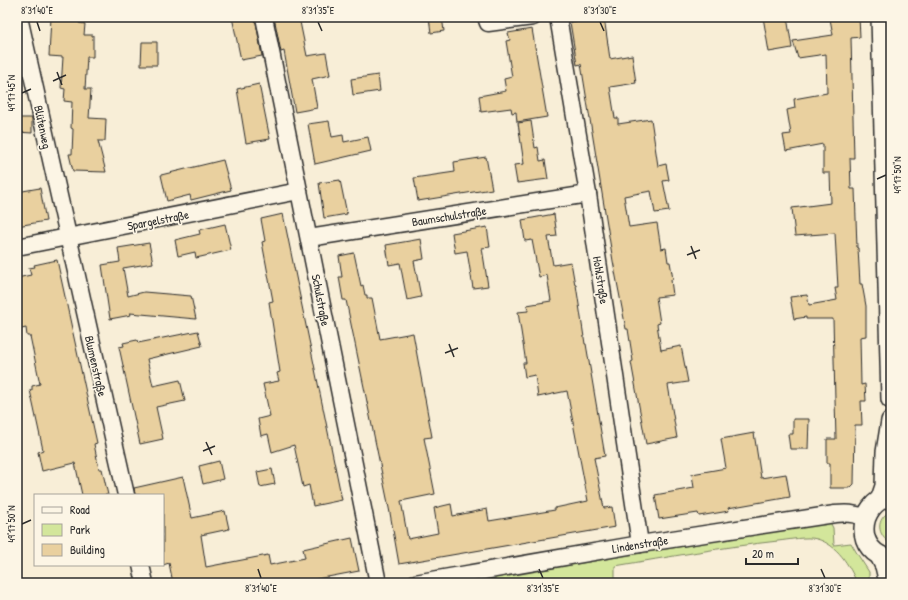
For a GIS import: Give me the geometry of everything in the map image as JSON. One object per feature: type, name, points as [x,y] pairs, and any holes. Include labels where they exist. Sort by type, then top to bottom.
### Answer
[{"type":"street","name":"Blütenweg","points":[[19,17],[67,238]]},
{"type":"street","name":"Schulstraße","points":[[264,17],[378,583]]},
{"type":"street","points":[[486,17],[488,23],[534,17]]},
{"type":"street","name":"Hohlstraße","points":[[558,17],[588,194],[640,544]]},
{"type":"street","points":[[881,17],[891,399]]},
{"type":"street","name":"Spargelstraße","points":[[17,247],[299,191]]},
{"type":"street","name":"Baumschulstraße","points":[[309,238],[588,194]]},
{"type":"street","name":"Blumenstraße","points":[[67,238],[126,494]]},
{"type":"street","points":[[889,583],[885,566],[886,558],[872,549],[866,540],[864,529],[865,518],[871,507],[886,497],[886,452],[891,421]]},
{"type":"street","name":"Lindenstraße","points":[[415,583],[640,544],[835,514],[851,513],[865,518]]},
{"type":"street","points":[[141,566],[145,583]]},
{"type":"green space","points":[[891,511],[891,544],[883,536],[880,523],[882,518]]},
{"type":"green space","points":[[830,522],[833,528],[834,545],[851,543],[869,572],[869,583],[857,583],[842,556],[831,546],[813,538],[798,538],[696,552],[615,566],[615,583],[461,583]]},
{"type":"building","points":[[51,17],[80,17],[79,23],[85,24],[84,35],[93,35],[93,57],[87,57],[85,89],[91,89],[89,118],[106,119],[105,141],[98,141],[106,172],[73,171],[69,154],[72,154],[72,102],[64,101],[65,89],[61,88],[63,57],[49,56]]},
{"type":"building","points":[[232,17],[255,17],[262,56],[241,60]]},
{"type":"building","points":[[274,17],[299,17],[307,56],[326,53],[330,75],[312,79],[317,108],[295,112],[284,51],[281,52]]},
{"type":"building","points":[[429,17],[442,17],[444,31],[431,33]]},
{"type":"building","points":[[604,17],[610,59],[632,55],[636,83],[610,87],[615,118],[618,118],[618,124],[651,119],[658,166],[666,164],[669,180],[663,181],[669,211],[655,213],[651,191],[624,196],[629,227],[657,223],[661,249],[666,248],[673,279],[671,280],[673,295],[656,297],[660,323],[657,324],[661,350],[681,346],[688,382],[668,385],[677,438],[646,444],[631,362],[633,361],[628,329],[626,329],[613,261],[581,64],[577,65],[570,22]]},
{"type":"building","points":[[763,17],[787,17],[792,48],[769,52]]},
{"type":"building","points":[[859,17],[860,37],[851,38],[854,158],[850,158],[851,189],[855,189],[860,284],[862,284],[866,306],[866,336],[860,337],[861,385],[865,384],[866,401],[861,401],[862,425],[855,425],[854,484],[850,488],[830,488],[830,463],[827,463],[827,439],[836,439],[833,319],[806,319],[806,317],[794,319],[790,297],[807,295],[809,305],[837,300],[835,288],[838,288],[835,233],[795,236],[792,208],[831,203],[830,173],[823,173],[823,144],[786,151],[783,135],[791,134],[787,110],[795,108],[794,99],[827,93],[826,54],[798,58],[793,41],[833,35],[830,19]]},
{"type":"building","points":[[532,29],[547,117],[517,122],[516,112],[512,113],[511,108],[481,112],[479,96],[506,91],[504,79],[512,77],[506,41],[510,40],[508,33]]},
{"type":"building","points":[[142,42],[157,42],[157,65],[141,65]]},
{"type":"building","points":[[378,75],[380,91],[353,95],[351,79]]},
{"type":"building","points":[[259,84],[270,139],[246,143],[237,89]]},
{"type":"building","points":[[17,118],[32,118],[32,133],[17,132]]},
{"type":"building","points":[[329,121],[332,137],[343,135],[344,142],[368,137],[371,151],[315,164],[308,124]]},
{"type":"building","points":[[531,121],[535,148],[538,147],[540,161],[545,160],[548,179],[517,183],[514,165],[524,164],[518,123]]},
{"type":"building","points":[[486,157],[492,189],[418,201],[414,178],[455,172],[454,162]]},
{"type":"building","points":[[223,160],[231,190],[191,200],[190,195],[167,201],[161,175]]},
{"type":"building","points":[[340,180],[347,214],[324,218],[319,183]]},
{"type":"building","points":[[40,188],[46,221],[17,226],[17,192]]},
{"type":"building","points":[[283,214],[342,500],[313,506],[309,485],[303,487],[294,445],[272,452],[268,434],[261,436],[258,419],[270,416],[263,384],[279,381],[277,373],[280,372],[269,302],[273,301],[262,242],[265,241],[261,219]]},
{"type":"building","points":[[554,214],[557,236],[548,237],[553,265],[571,262],[605,456],[594,458],[604,508],[612,507],[615,527],[399,564],[390,513],[346,300],[343,300],[339,277],[342,277],[339,256],[354,253],[361,286],[363,285],[367,298],[372,298],[380,339],[413,333],[432,437],[424,438],[435,494],[401,501],[408,539],[438,533],[434,508],[451,504],[453,516],[487,509],[489,521],[555,510],[555,508],[588,501],[567,391],[538,397],[535,375],[525,377],[523,363],[526,363],[518,312],[528,311],[527,305],[551,301],[547,275],[539,277],[532,240],[525,241],[522,220]]},
{"type":"building","points":[[225,224],[231,250],[196,258],[195,252],[178,256],[175,240],[200,234],[199,230]]},
{"type":"building","points":[[487,227],[490,247],[482,248],[488,286],[473,288],[467,251],[455,253],[452,233]]},
{"type":"building","points":[[421,239],[424,259],[414,261],[421,297],[407,300],[400,263],[389,265],[386,245]]},
{"type":"building","points":[[149,243],[153,263],[123,268],[128,296],[144,292],[191,296],[196,319],[130,313],[131,315],[110,319],[102,265],[120,262],[118,248]]},
{"type":"building","points":[[57,260],[97,443],[94,444],[99,469],[102,469],[108,494],[82,494],[75,463],[42,471],[38,452],[43,450],[30,390],[32,390],[32,386],[40,384],[30,336],[27,336],[26,328],[17,330],[17,278],[31,275],[29,268],[35,267],[34,265]]},
{"type":"building","points":[[198,331],[202,346],[147,359],[153,386],[180,380],[185,401],[156,407],[163,439],[140,444],[119,347],[124,346],[123,343],[137,340],[138,343]]},
{"type":"building","points":[[793,419],[809,419],[808,449],[790,449],[788,434],[793,434]]},
{"type":"building","points":[[754,433],[761,478],[786,474],[790,497],[728,508],[729,511],[699,516],[698,513],[659,519],[655,495],[694,488],[692,474],[726,468],[721,439]]},
{"type":"building","points":[[219,461],[223,479],[203,484],[199,466]]},
{"type":"building","points":[[272,469],[275,484],[260,487],[257,472]]},
{"type":"building","points":[[183,477],[192,518],[225,511],[229,529],[201,535],[206,567],[268,555],[270,565],[305,558],[303,549],[352,538],[359,571],[296,583],[173,583],[169,563],[164,565],[164,494],[135,494],[134,488]]}]
